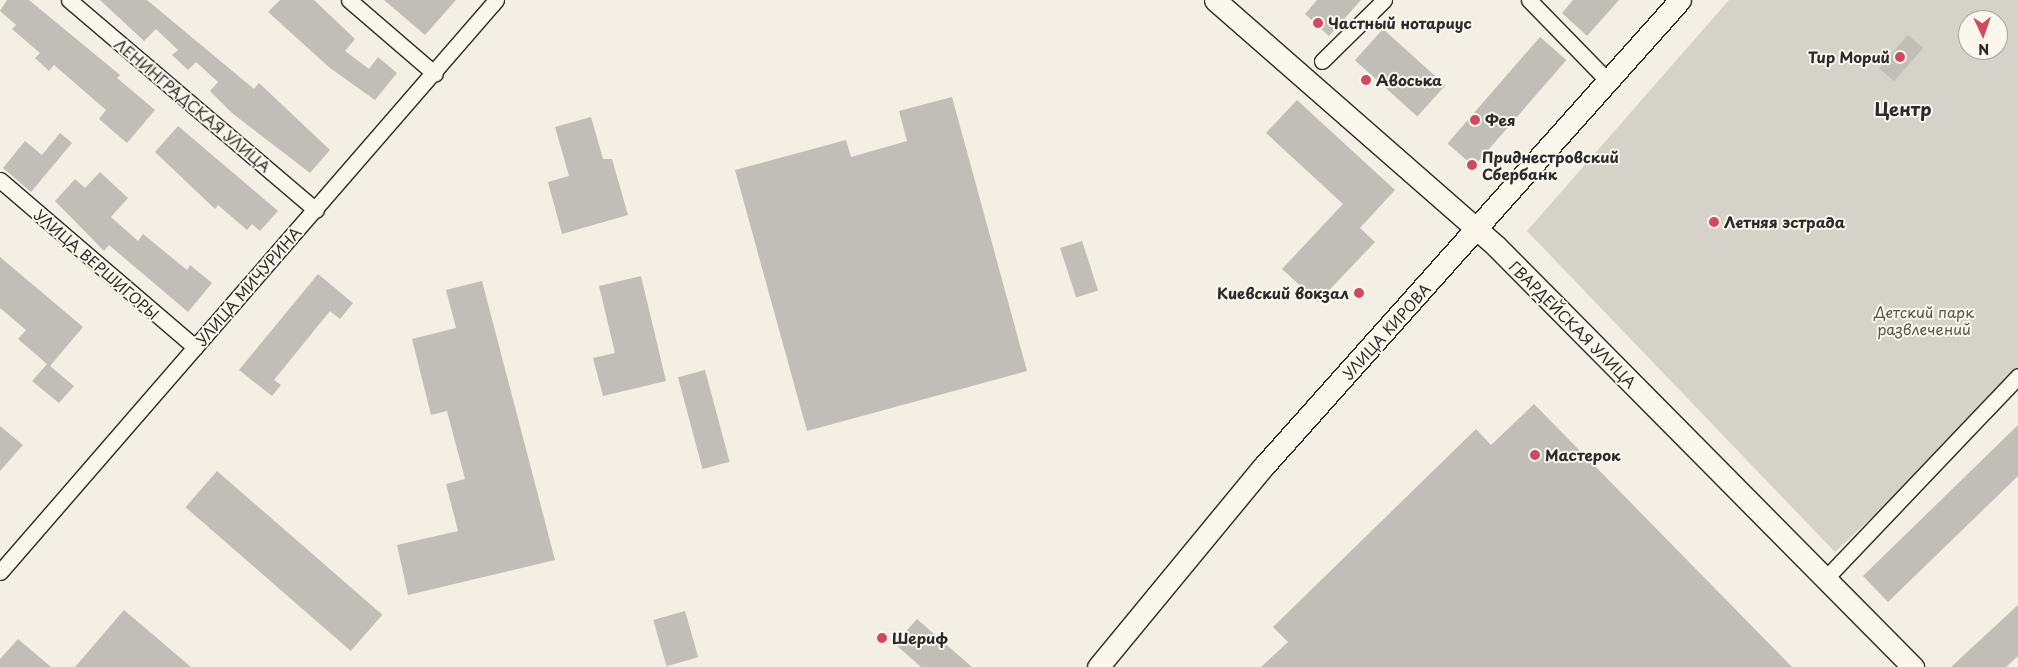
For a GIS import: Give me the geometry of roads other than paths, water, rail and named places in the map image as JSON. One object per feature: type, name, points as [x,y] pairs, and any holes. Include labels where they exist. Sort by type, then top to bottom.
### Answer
[{"type":"street","name":"ЛЕНИНГРАДСКАЯ УЛИЦА","points":[[69,0],[316,210]]},
{"type":"street","points":[[349,0],[435,74]]},
{"type":"street","name":"УЛИЦА МИЧУРИНА","points":[[0,572],[435,74],[496,0]]},
{"type":"street","name":"ГВАРДЕЙСКАЯ УЛИЦА","points":[[1215,0],[1478,231],[1913,667]]},
{"type":"street","points":[[1322,61],[1384,0]]},
{"type":"street","points":[[1528,0],[1547,6],[1608,81]]},
{"type":"street","name":"УЛИЦА КИРОВА","points":[[1098,667],[1262,467],[1478,231],[1680,0]]},
{"type":"street","name":"УЛИЦА ВЕРШИГОРЫ","points":[[0,180],[195,347]]},
{"type":"street","points":[[1826,578],[2018,376]]},
{"type":"place","name":"Частный нотариус","points":[[1318,23]]},
{"type":"place","name":"Тир Морий","points":[[1900,57]]},
{"type":"place","name":"Авоська","points":[[1366,80]]},
{"type":"place","name":"Фея","points":[[1475,120]]},
{"type":"place","name":"Приднестровский Сбербанк","points":[[1472,165]]},
{"type":"place","name":"Летняя эстрада","points":[[1714,222]]},
{"type":"place","name":"Киевский вокзал","points":[[1359,293]]},
{"type":"place","name":"Мастерок","points":[[1535,455]]},
{"type":"place","name":"Шериф","points":[[882,638]]},
{"type":"district","name":"Центр","points":[[1903,109]]},
{"type":"park label","name":"Детский парк развлечений","points":[[1924,320]]}]
